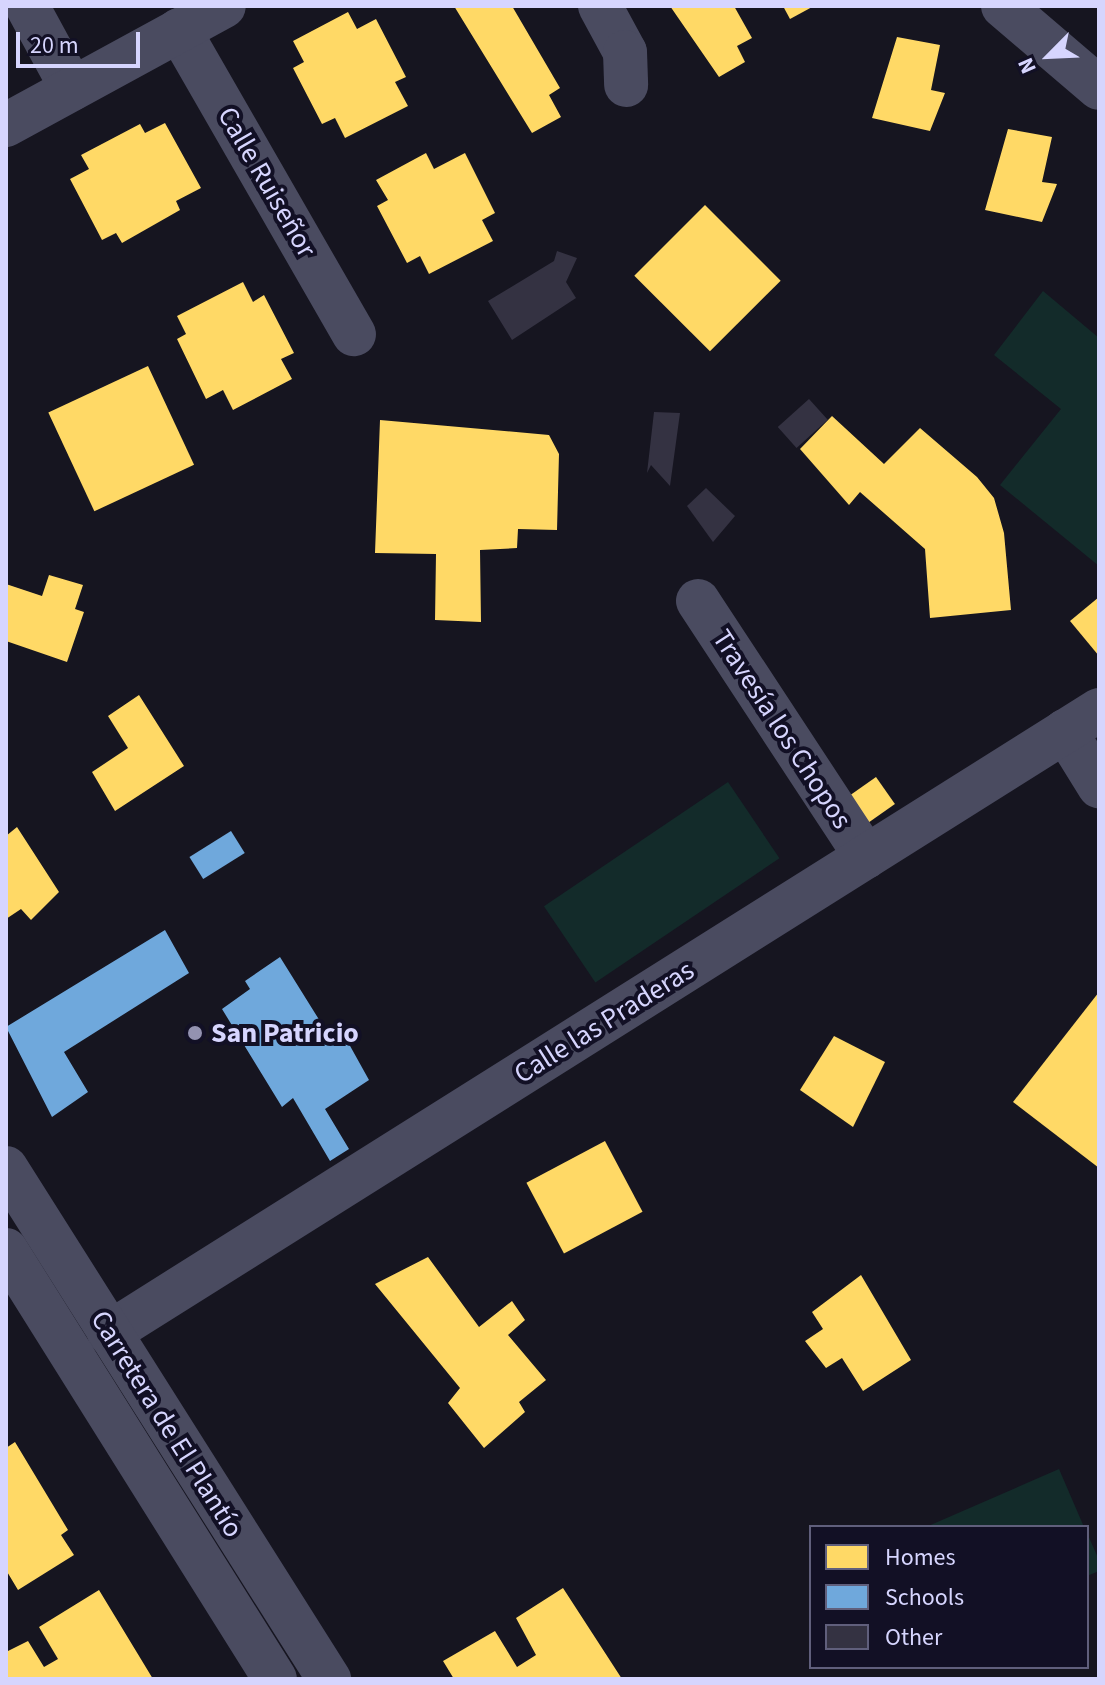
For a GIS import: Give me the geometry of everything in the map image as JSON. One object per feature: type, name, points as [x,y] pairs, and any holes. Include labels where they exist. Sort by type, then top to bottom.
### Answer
[{"type":"street","points":[[27,6],[72,89]]},
{"type":"street","points":[[6,125],[224,6]]},
{"type":"street","points":[[600,6],[625,52],[626,85]]},
{"type":"street","points":[[1003,6],[1099,88]]},
{"type":"street","name":"Calle Ruiseñor","points":[[179,30],[354,334]]},
{"type":"street","name":"Travesía los Chopos","points":[[698,601],[866,857]]},
{"type":"street","points":[[1082,720],[1099,786]]},
{"type":"street","name":"Calle las Praderas","points":[[109,1333],[1082,720]]},
{"type":"street","name":"Carretera de El Plantío","points":[[6,1168],[329,1679]]},
{"type":"street","name":"Carretera de El Plantío","points":[[6,1250],[275,1679]]},
{"type":"green space","points":[[1043,291],[1099,338],[1099,566],[1000,485],[1061,409],[994,355]]},
{"type":"green space","points":[[728,782],[779,858],[595,982],[544,906]]},
{"type":"green space","points":[[1059,1469],[1083,1525],[931,1525]]},
{"type":"green space","points":[[1089,1538],[1099,1560],[1099,1571],[1089,1575]]},
{"type":"building: Homes","points":[[454,6],[512,6],[560,88],[549,95],[561,117],[532,133]]},
{"type":"building: Homes","points":[[670,6],[734,6],[752,38],[737,46],[745,62],[719,77]]},
{"type":"building: Homes","points":[[783,6],[814,6],[790,19]]},
{"type":"building: Homes","points":[[348,12],[357,29],[376,19],[406,77],[395,82],[408,106],[345,138],[335,118],[322,124],[293,68],[304,62],[293,41]]},
{"type":"building: Homes","points":[[897,37],[940,45],[931,90],[945,93],[930,131],[872,118]]},
{"type":"building: Homes","points":[[165,123],[201,188],[176,201],[180,210],[122,243],[116,233],[102,240],[70,179],[89,169],[81,155],[140,124],[145,133]]},
{"type":"building: Homes","points":[[1008,129],[1052,137],[1042,182],[1057,184],[1042,222],[985,210]]},
{"type":"building: Homes","points":[[426,153],[434,169],[465,153],[495,213],[482,220],[493,241],[429,274],[420,256],[407,263],[377,206],[388,200],[376,180]]},
{"type":"building: Homes","points":[[705,205],[781,281],[710,351],[634,276]]},
{"type":"building: Homes","points":[[243,282],[253,302],[264,295],[294,353],[281,359],[292,379],[233,410],[223,390],[206,399],[177,339],[186,334],[177,316]]},
{"type":"building: Homes","points":[[148,366],[194,465],[94,511],[48,412]]},
{"type":"building: Homes","points":[[832,416],[884,464],[920,428],[977,477],[994,498],[1004,533],[1011,610],[930,618],[925,549],[860,492],[849,505],[800,449]]},
{"type":"building: Homes","points":[[380,420],[549,435],[559,454],[557,530],[518,529],[517,548],[480,550],[481,622],[435,620],[436,554],[375,553]]},
{"type":"building: Homes","points":[[49,575],[83,585],[75,609],[84,612],[67,662],[6,641],[6,584],[42,596]]},
{"type":"building: Homes","points":[[1099,597],[1099,656],[1070,621]]},
{"type":"building: Homes","points":[[139,695],[184,766],[115,811],[92,772],[128,748],[108,716]]},
{"type":"building: Homes","points":[[876,777],[895,804],[865,825],[847,798]]},
{"type":"building: Homes","points":[[17,827],[59,892],[31,920],[21,909],[6,919],[6,836]]},
{"type":"building: Homes","points":[[1099,992],[1099,1168],[1013,1102]]},
{"type":"building: Homes","points":[[834,1036],[885,1062],[853,1127],[800,1090]]},
{"type":"building: Homes","points":[[605,1141],[643,1212],[564,1253],[526,1183]]},
{"type":"building: Homes","points":[[428,1257],[479,1327],[512,1301],[525,1320],[508,1335],[546,1380],[519,1402],[525,1412],[484,1448],[448,1403],[460,1388],[375,1284]]},
{"type":"building: Homes","points":[[861,1275],[911,1360],[863,1391],[842,1358],[826,1368],[805,1341],[823,1329],[812,1312]]},
{"type":"building: Homes","points":[[15,1442],[68,1530],[61,1535],[74,1555],[18,1590],[6,1570],[6,1448]]},
{"type":"building: Homes","points":[[563,1588],[622,1679],[454,1679],[443,1661],[495,1631],[517,1667],[536,1655],[516,1618]]},
{"type":"building: Homes","points":[[99,1590],[153,1679],[6,1679],[6,1652],[28,1641],[44,1667],[58,1659],[39,1627]]},
{"type":"building: Schools","points":[[231,831],[245,853],[203,879],[189,857]]},
{"type":"building: Schools","points":[[165,930],[189,973],[64,1052],[88,1092],[52,1117],[6,1027]]},
{"type":"building: Schools","points":[[280,957],[333,1042],[344,1035],[369,1080],[325,1109],[349,1149],[330,1161],[293,1098],[282,1107],[222,1009],[250,989],[245,981]]},
{"type":"building: Other","points":[[557,251],[577,258],[566,282],[576,298],[512,340],[488,301],[554,261]]},
{"type":"building: Other","points":[[809,399],[828,420],[797,448],[778,427]]},
{"type":"building: Other","points":[[654,412],[680,413],[670,486],[651,465],[647,473]]},
{"type":"building: Other","points":[[706,488],[735,516],[713,542],[687,506]]},
{"type":"place","name":"San Patricio","points":[[195,1033]]}]
